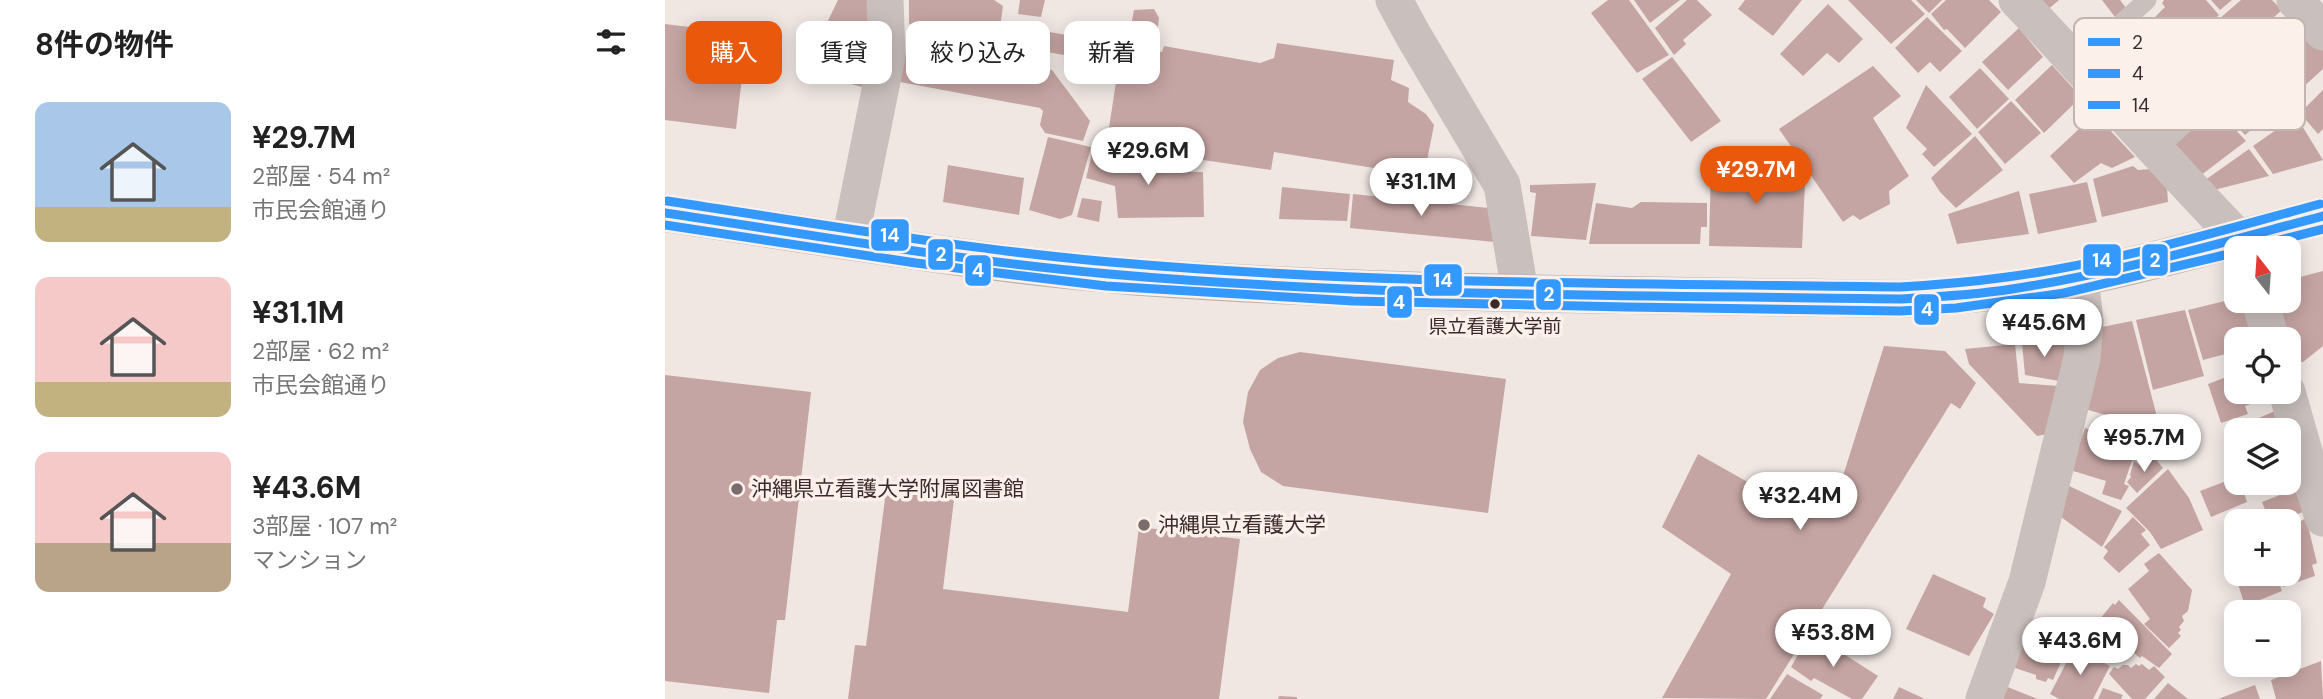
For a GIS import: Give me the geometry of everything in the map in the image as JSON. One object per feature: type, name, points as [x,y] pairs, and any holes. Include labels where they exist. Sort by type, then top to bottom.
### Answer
[{"type":"main road","points":[[665,213],[1027,267],[1172,279],[1520,292],[1900,299],[1962,296],[2080,278],[2224,247]]},
{"type":"main road","points":[[2262,236],[2323,216]]},
{"type":"street","points":[[850,240],[887,56],[885,0]]},
{"type":"street","points":[[1394,0],[1502,185],[1520,292]]},
{"type":"street","points":[[2017,0],[2074,59]]},
{"type":"street","points":[[2136,130],[2233,236]]},
{"type":"street","points":[[1984,699],[2027,582],[2082,358],[2085,321],[2080,278]]},
{"type":"street","points":[[2290,404],[2323,518]]},
{"type":"lane","points":[[2127,18],[2147,0]]},
{"type":"lane","points":[[2154,151],[2178,130]]},
{"type":"building","points":[[838,0],[868,0],[868,21],[828,21]]},
{"type":"building","points":[[909,0],[994,0],[1003,6],[1001,21],[909,21]]},
{"type":"building","points":[[1020,0],[1045,0],[1041,17],[1018,14]]},
{"type":"building","points":[[1608,0],[1629,0],[1669,55],[1637,73],[1591,13]]},
{"type":"building","points":[[1634,0],[1680,0],[1650,23]]},
{"type":"building","points":[[1687,0],[1697,0],[1712,15],[1683,40],[1686,44],[1674,55],[1655,28]]},
{"type":"building","points":[[1745,0],[1802,0],[1773,36],[1738,9]]},
{"type":"building","points":[[1848,0],[1911,0],[1925,14],[1891,44]]},
{"type":"building","points":[[1916,0],[1942,0],[1929,13]]},
{"type":"building","points":[[1946,0],[1989,0],[2001,12],[1965,48],[1947,29],[1944,30],[1931,14]]},
{"type":"building","points":[[2034,0],[2059,0],[2045,12]]},
{"type":"building","points":[[2102,0],[2120,0],[2126,8],[2115,17]]},
{"type":"building","points":[[2164,0],[2206,0],[2219,15],[2216,18],[2154,18],[2165,7],[2162,3]]},
{"type":"building","points":[[2211,0],[2232,0],[2220,10]]},
{"type":"building","points":[[2241,0],[2272,0],[2282,10],[2273,18],[2220,18]]},
{"type":"building","points":[[1828,4],[1863,39],[1839,63],[1827,53],[1803,76],[1780,54]]},
{"type":"building","points":[[1154,9],[1159,21],[1132,21],[1134,10]]},
{"type":"building","points":[[1927,17],[1962,51],[1940,72],[1930,62],[1918,73],[1895,48]]},
{"type":"building","points":[[665,24],[686,27],[686,84],[741,84],[736,129],[665,120]]},
{"type":"building","points":[[2019,28],[2043,57],[2008,90],[1982,62]]},
{"type":"building","points":[[1050,32],[1064,35],[1064,55],[1050,52]]},
{"type":"building","points":[[2305,32],[2323,49],[2323,69],[2305,85]]},
{"type":"building","points":[[1277,43],[1394,60],[1391,80],[1409,88],[1408,102],[1426,114],[1434,125],[1424,176],[1274,152],[1271,170],[1176,156],[1179,137],[1148,132],[1145,149],[1133,147],[1136,132],[1109,128],[1116,84],[1160,84],[1160,52],[1164,46],[1260,63],[1274,58]]},
{"type":"building","points":[[906,52],[906,83],[900,82]]},
{"type":"building","points":[[1672,57],[1721,121],[1691,142],[1642,79]]},
{"type":"building","points":[[2052,65],[2074,89],[2074,104],[2044,133],[2015,100]]},
{"type":"building","points":[[1873,66],[1901,96],[1873,118],[1909,176],[1889,191],[1890,204],[1860,220],[1853,215],[1843,222],[1779,129]]},
{"type":"building","points":[[1980,68],[2009,99],[1977,129],[1949,97]]},
{"type":"building","points":[[1052,70],[1090,121],[1083,141],[1045,133],[1040,125],[1043,111],[1040,108],[911,84],[1050,84]]},
{"type":"building","points":[[1926,85],[1972,134],[1934,167],[1922,154],[1927,149],[1906,128]]},
{"type":"building","points":[[2323,90],[2323,129],[2318,134],[2305,119],[2305,108]]},
{"type":"building","points":[[2011,101],[2041,133],[2005,164],[1978,132]]},
{"type":"building","points":[[2078,130],[2110,130],[2135,157],[2112,168],[2101,163],[2074,183],[2050,156]]},
{"type":"building","points":[[2190,130],[2236,130],[2246,141],[2196,179],[2168,148]]},
{"type":"building","points":[[2276,130],[2305,130],[2323,160],[2273,174],[2253,146]]},
{"type":"building","points":[[1975,136],[2003,170],[1956,208],[1931,178]]},
{"type":"building","points":[[1048,137],[1091,147],[1072,215],[1060,219],[1029,210]]},
{"type":"building","points":[[1094,146],[1126,153],[1125,157],[1189,172],[1203,172],[1204,217],[1118,218],[1115,186],[1086,178]]},
{"type":"building","points":[[2249,149],[2269,176],[2210,191],[2201,183]]},
{"type":"building","points":[[1711,162],[1790,164],[1805,183],[1802,248],[1709,246]]},
{"type":"building","points":[[948,165],[1024,178],[1019,215],[943,202]]},
{"type":"building","points":[[2133,166],[2138,170],[2151,169],[2167,187],[2168,202],[2102,217],[2093,179]]},
{"type":"building","points":[[2087,182],[2097,222],[2038,234],[2029,194]]},
{"type":"building","points":[[1596,183],[1586,240],[1531,236],[1536,193],[1530,192],[1530,185]]},
{"type":"building","points":[[1282,187],[1350,194],[1347,221],[1279,219]]},
{"type":"building","points":[[2019,191],[2029,234],[1957,244],[1948,214]]},
{"type":"building","points":[[1353,194],[1489,208],[1495,242],[1350,228]]},
{"type":"building","points":[[1082,198],[1102,201],[1099,222],[1077,217]]},
{"type":"building","points":[[1641,202],[1707,203],[1707,227],[1701,227],[1700,244],[1589,244],[1596,203],[1632,208]]},
{"type":"building","points":[[2323,271],[2323,346],[2303,362],[2301,327],[2282,327],[2279,313],[2301,313],[2301,277]]},
{"type":"building","points":[[2224,301],[2224,313],[2249,313],[2253,327],[2224,327],[2224,354],[2203,360],[2188,310]]},
{"type":"building","points":[[2185,310],[2204,376],[2153,390],[2136,320]]},
{"type":"building","points":[[2132,321],[2156,413],[2151,428],[2085,409],[2102,327]]},
{"type":"building","points":[[2067,339],[2059,381],[2025,375],[2022,343]]},
{"type":"building","points":[[2015,344],[2019,383],[2059,386],[2048,434],[2037,436],[1969,364],[1965,349]]},
{"type":"building","points":[[1884,346],[1945,351],[1976,383],[1960,409],[1951,403],[1766,699],[1662,698],[1731,574],[1662,527],[1698,454],[1801,512],[1817,504],[1835,501]]},
{"type":"building","points":[[1300,352],[1506,379],[1488,513],[1283,486],[1261,472],[1250,449],[1243,422],[1248,392],[1260,370],[1278,358]]},
{"type":"building","points":[[665,375],[811,392],[785,620],[777,620],[769,693],[665,681]]},
{"type":"building","points":[[2224,378],[2224,404],[2251,404],[2245,406],[2248,414],[2224,418],[2221,423],[2208,384]]},
{"type":"building","points":[[2275,411],[2278,418],[2259,418]]},
{"type":"building","points":[[2085,428],[2137,446],[2124,484],[2129,486],[2121,500],[2102,494],[2106,481],[2070,470]]},
{"type":"building","points":[[2144,429],[2167,434],[2176,454],[2166,459],[2163,452],[2140,441]]},
{"type":"building","points":[[2153,456],[2163,468],[2137,493],[2127,482],[2131,477],[2134,461],[2141,466]]},
{"type":"building","points":[[2168,469],[2189,498],[2203,530],[2161,549],[2150,532],[2126,508]]},
{"type":"building","points":[[2224,482],[2224,495],[2245,495],[2247,502],[2224,509],[2224,512],[2211,517],[2200,491]]},
{"type":"building","points":[[2065,484],[2122,511],[2102,547],[2057,514]]},
{"type":"building","name":"沖縄県立看護大学","points":[[886,491],[954,500],[943,589],[1128,612],[1139,527],[1240,539],[1219,699],[848,699],[855,645],[866,646]]},
{"type":"building","points":[[2280,495],[2297,495],[2303,512],[2301,509],[2265,509],[2262,502]]},
{"type":"building","points":[[2133,517],[2146,530],[2141,534],[2150,545],[2119,573],[2103,558],[2108,551],[2104,547]]},
{"type":"building","points":[[2306,518],[2317,563],[2312,565],[2315,576],[2301,581],[2301,521]]},
{"type":"building","points":[[2159,553],[2192,590],[2188,611],[2182,616],[2184,621],[2179,627],[2181,630],[2178,633],[2181,636],[2169,648],[2144,624],[2150,619],[2128,589],[2149,571],[2144,564]]},
{"type":"building","points":[[1933,574],[1986,598],[1983,607],[1994,614],[1969,656],[1906,629]]},
{"type":"building","points":[[2239,586],[2280,586],[2282,591],[2260,600],[2243,600]]},
{"type":"building","points":[[2119,600],[2172,654],[2159,668],[2128,648],[2121,657],[2090,631],[2113,603],[2115,605]]},
{"type":"building","points":[[2065,630],[2070,642],[2053,680],[2048,678],[2046,682],[2036,679],[2036,675],[2012,667],[2024,633],[2055,644]]},
{"type":"building","points":[[1811,633],[1878,676],[1862,699],[1852,699],[1814,678],[1811,681],[1791,667]]},
{"type":"building","points":[[2074,648],[2110,666],[2093,699],[2059,699],[2050,694]]},
{"type":"building","points":[[2321,661],[2323,699],[2276,699],[2271,680],[2279,677],[2301,677],[2301,669]]},
{"type":"building","points":[[2142,664],[2149,670],[2154,666],[2165,677],[2145,699],[2132,699],[2109,674],[2114,667],[2118,669],[2128,665],[2131,668]]},
{"type":"building","points":[[1787,674],[1823,695],[1820,699],[1770,699]]},
{"type":"building","points":[[2168,683],[2188,699],[2154,699]]},
{"type":"building","points":[[2255,685],[2260,699],[2218,699]]},
{"type":"building","points":[[2005,686],[2038,699],[1999,699]]},
{"type":"building","points":[[1899,687],[1925,699],[1893,699]]},
{"type":"building","points":[[2103,688],[2123,695],[2121,699],[2098,699]]},
{"type":"building","points":[[1279,696],[1297,697],[1297,699],[1278,699]]},
{"type":"transit line","name":"14","points":[[667,201],[999,250],[1209,270],[1505,282],[1900,287],[1994,279],[2086,264],[2320,204]]},
{"type":"transit line","name":"2","points":[[665,213],[998,262],[1208,282],[1505,294],[1900,299],[1984,293],[2090,275],[2323,216]]},
{"type":"transit line","name":"4","points":[[665,225],[916,263],[1106,286],[1353,301],[1626,307],[1900,311],[1956,308],[2064,293],[2224,255]]},
{"type":"transit line","name":"4","points":[[2296,236],[2323,229]]},
{"type":"place","name":"県立看護大学前","points":[[1495,304]]},
{"type":"place","name":"沖縄県立看護大学附属図書館","points":[[737,489]]},
{"type":"place","name":"沖縄県立看護大学","points":[[1144,525]]}]
